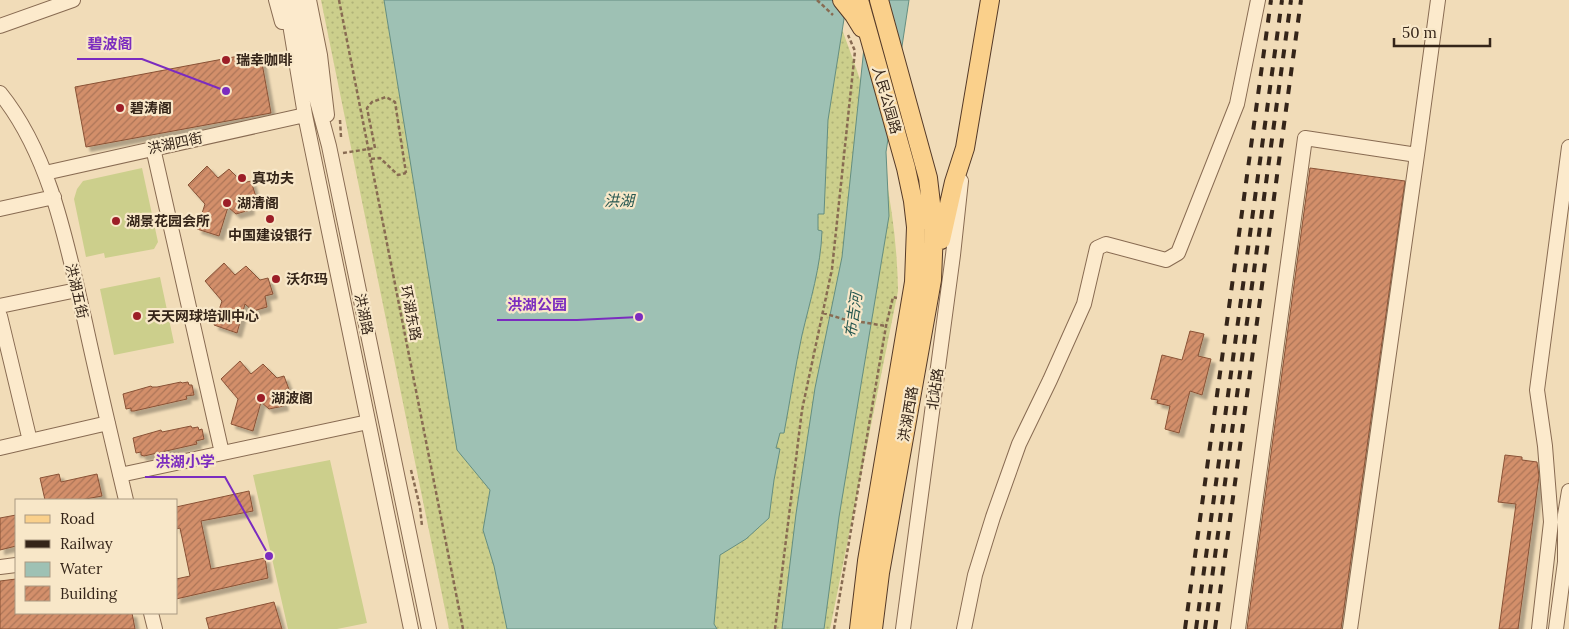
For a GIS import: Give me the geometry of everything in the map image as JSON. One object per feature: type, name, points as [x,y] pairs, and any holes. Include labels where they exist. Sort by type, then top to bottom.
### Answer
[{"type":"main road","points":[[842,0],[854,15],[872,45]]},
{"type":"main road","name":"人民公园路","points":[[859,0],[906,168],[913,200]]},
{"type":"main road","name":"人民公园路","points":[[879,0],[928,178],[932,199]]},
{"type":"main road","points":[[932,280],[954,182],[965,148],[990,0]]},
{"type":"main road","name":"洪湖西路","points":[[872,629],[881,564],[932,280],[934,229],[932,199]]},
{"type":"main road","name":"洪湖西路","points":[[859,629],[867,561],[914,282],[916,227],[913,200]]},
{"type":"street","points":[[0,26],[73,0]]},
{"type":"street","points":[[276,0],[305,114]]},
{"type":"street","name":"洪湖路","points":[[286,0],[305,114],[411,629]]},
{"type":"street","name":"洪湖路","points":[[296,0],[317,101],[329,146],[429,629]]},
{"type":"street","points":[[309,0],[327,103],[329,146]]},
{"type":"street","points":[[964,629],[975,575],[1019,444],[1084,304],[1096,248],[1106,244],[1166,260],[1178,253],[1236,104],[1258,0]]},
{"type":"street","points":[[1350,629],[1438,0]]},
{"type":"street","name":"洪湖五街","points":[[0,93],[7,101],[32,144],[54,197],[126,499]]},
{"type":"street","name":"洪湖四街","points":[[45,173],[305,114]]},
{"type":"street","points":[[1238,629],[1305,138],[1417,155]]},
{"type":"street","points":[[1539,629],[1551,522],[1545,446],[1537,390],[1569,147]]},
{"type":"street","points":[[153,148],[222,453]]},
{"type":"street","name":"北站路","points":[[902,629],[953,255],[965,148]]},
{"type":"street","points":[[0,209],[54,197]]},
{"type":"street","points":[[0,306],[77,290]]},
{"type":"street","points":[[0,316],[30,441]]},
{"type":"street","points":[[120,475],[368,422]]},
{"type":"street","points":[[0,448],[108,423]]},
{"type":"street","points":[[1556,629],[1565,562],[1569,491]]},
{"type":"street","points":[[0,567],[15,565]]},
{"type":"street","points":[[151,614],[155,629]]},
{"type":"path","name":"环湖东路","points":[[339,0],[463,629]]},
{"type":"path","points":[[817,0],[837,18]]},
{"type":"path","points":[[775,629],[802,410],[832,269],[855,51],[847,33]]},
{"type":"path","points":[[343,153],[375,148],[367,108],[372,102],[386,96],[395,102],[406,173],[398,175],[380,158],[371,160]]},
{"type":"path","points":[[834,629],[886,326],[893,297]]},
{"type":"path","points":[[823,313],[843,319],[886,326]]},
{"type":"green space","name":"洪湖","points":[[321,0],[833,0],[863,89],[883,164],[892,214],[898,291],[830,629],[449,629]]},
{"type":"green space","name":"湖景花园会所","points":[[142,168],[158,242],[154,249],[105,258],[104,253],[86,257],[74,199],[77,189],[83,181]]},
{"type":"green space","name":"天天网球培训中心","points":[[160,277],[174,343],[114,355],[100,289]]},
{"type":"green space","points":[[330,460],[367,623],[337,629],[288,629],[253,475]]},
{"type":"water","name":"洪湖","points":[[384,0],[847,0],[828,120],[824,214],[818,214],[818,230],[822,231],[820,257],[799,347],[784,433],[780,433],[776,448],[780,449],[769,518],[746,539],[720,555],[714,624],[717,629],[507,629],[494,566],[483,530],[490,490],[457,450]]},
{"type":"water","name":"布吉河","points":[[869,0],[909,0],[886,152],[889,216],[839,517],[824,629],[782,629],[796,514],[815,388],[842,257]]},
{"type":"building","points":[[260,52],[271,113],[86,147],[75,87]]},
{"type":"building","name":"湖清阁","points":[[207,166],[218,178],[229,169],[243,183],[251,181],[256,197],[248,199],[250,210],[236,214],[228,207],[219,236],[197,229],[205,204],[188,185]]},
{"type":"building","points":[[1310,168],[1405,181],[1341,629],[1247,629]]},
{"type":"building","points":[[224,263],[235,275],[246,266],[260,280],[268,278],[273,294],[265,296],[267,307],[253,311],[245,304],[237,333],[214,325],[222,301],[205,281]]},
{"type":"building","points":[[1190,331],[1204,334],[1198,356],[1211,359],[1202,395],[1190,391],[1179,433],[1165,429],[1170,406],[1157,403],[1158,400],[1151,399],[1162,355],[1182,360]]},
{"type":"building","name":"湖波阁","points":[[240,361],[251,374],[263,364],[277,378],[284,376],[290,392],[281,394],[284,406],[269,409],[261,402],[253,431],[231,424],[238,399],[221,379]]},
{"type":"building","points":[[188,382],[189,385],[192,385],[194,395],[186,396],[187,399],[134,411],[131,411],[131,408],[126,409],[123,394],[151,386],[157,387]]},
{"type":"building","points":[[191,426],[192,428],[198,427],[199,430],[202,429],[204,439],[196,441],[197,444],[144,456],[141,455],[141,452],[136,453],[133,438],[161,430],[162,432]]},
{"type":"building","points":[[1505,455],[1522,457],[1522,460],[1537,462],[1539,476],[1518,629],[1499,629],[1516,504],[1498,502]]},
{"type":"building","points":[[59,474],[61,482],[97,474],[102,496],[86,499],[45,499],[40,478]]},
{"type":"building","points":[[249,491],[253,511],[201,521],[211,569],[265,558],[268,578],[178,599],[178,579],[190,576],[180,528],[178,528],[178,507]]},
{"type":"building","points":[[15,515],[15,546],[0,550],[0,518]]},
{"type":"building","points":[[15,579],[15,614],[132,614],[135,629],[0,629],[0,581]]},
{"type":"building","points":[[274,602],[282,629],[209,629],[206,618]]},
{"type":"railway","points":[[1185,629],[1271,0]]},
{"type":"railway","points":[[1196,629],[1282,0]]},
{"type":"railway","points":[[1205,629],[1291,0]]},
{"type":"railway","points":[[1215,629],[1301,0]]},
{"type":"place","name":"瑞幸咖啡","points":[[226,60]]},
{"type":"place","name":"碧波阁","points":[[226,91]]},
{"type":"place","name":"碧涛阁","points":[[120,108]]},
{"type":"place","name":"真功夫","points":[[242,178]]},
{"type":"place","name":"湖清阁","points":[[227,203]]},
{"type":"place","name":"中国建设银行","points":[[270,219]]},
{"type":"place","name":"湖景花园会所","points":[[116,221]]},
{"type":"place","name":"沃尔玛","points":[[276,279]]},
{"type":"place","name":"天天网球培训中心","points":[[137,316]]},
{"type":"place","name":"洪湖公园","points":[[639,317]]},
{"type":"place","name":"湖波阁","points":[[261,398]]},
{"type":"place","name":"洪湖小学","points":[[269,556]]}]
